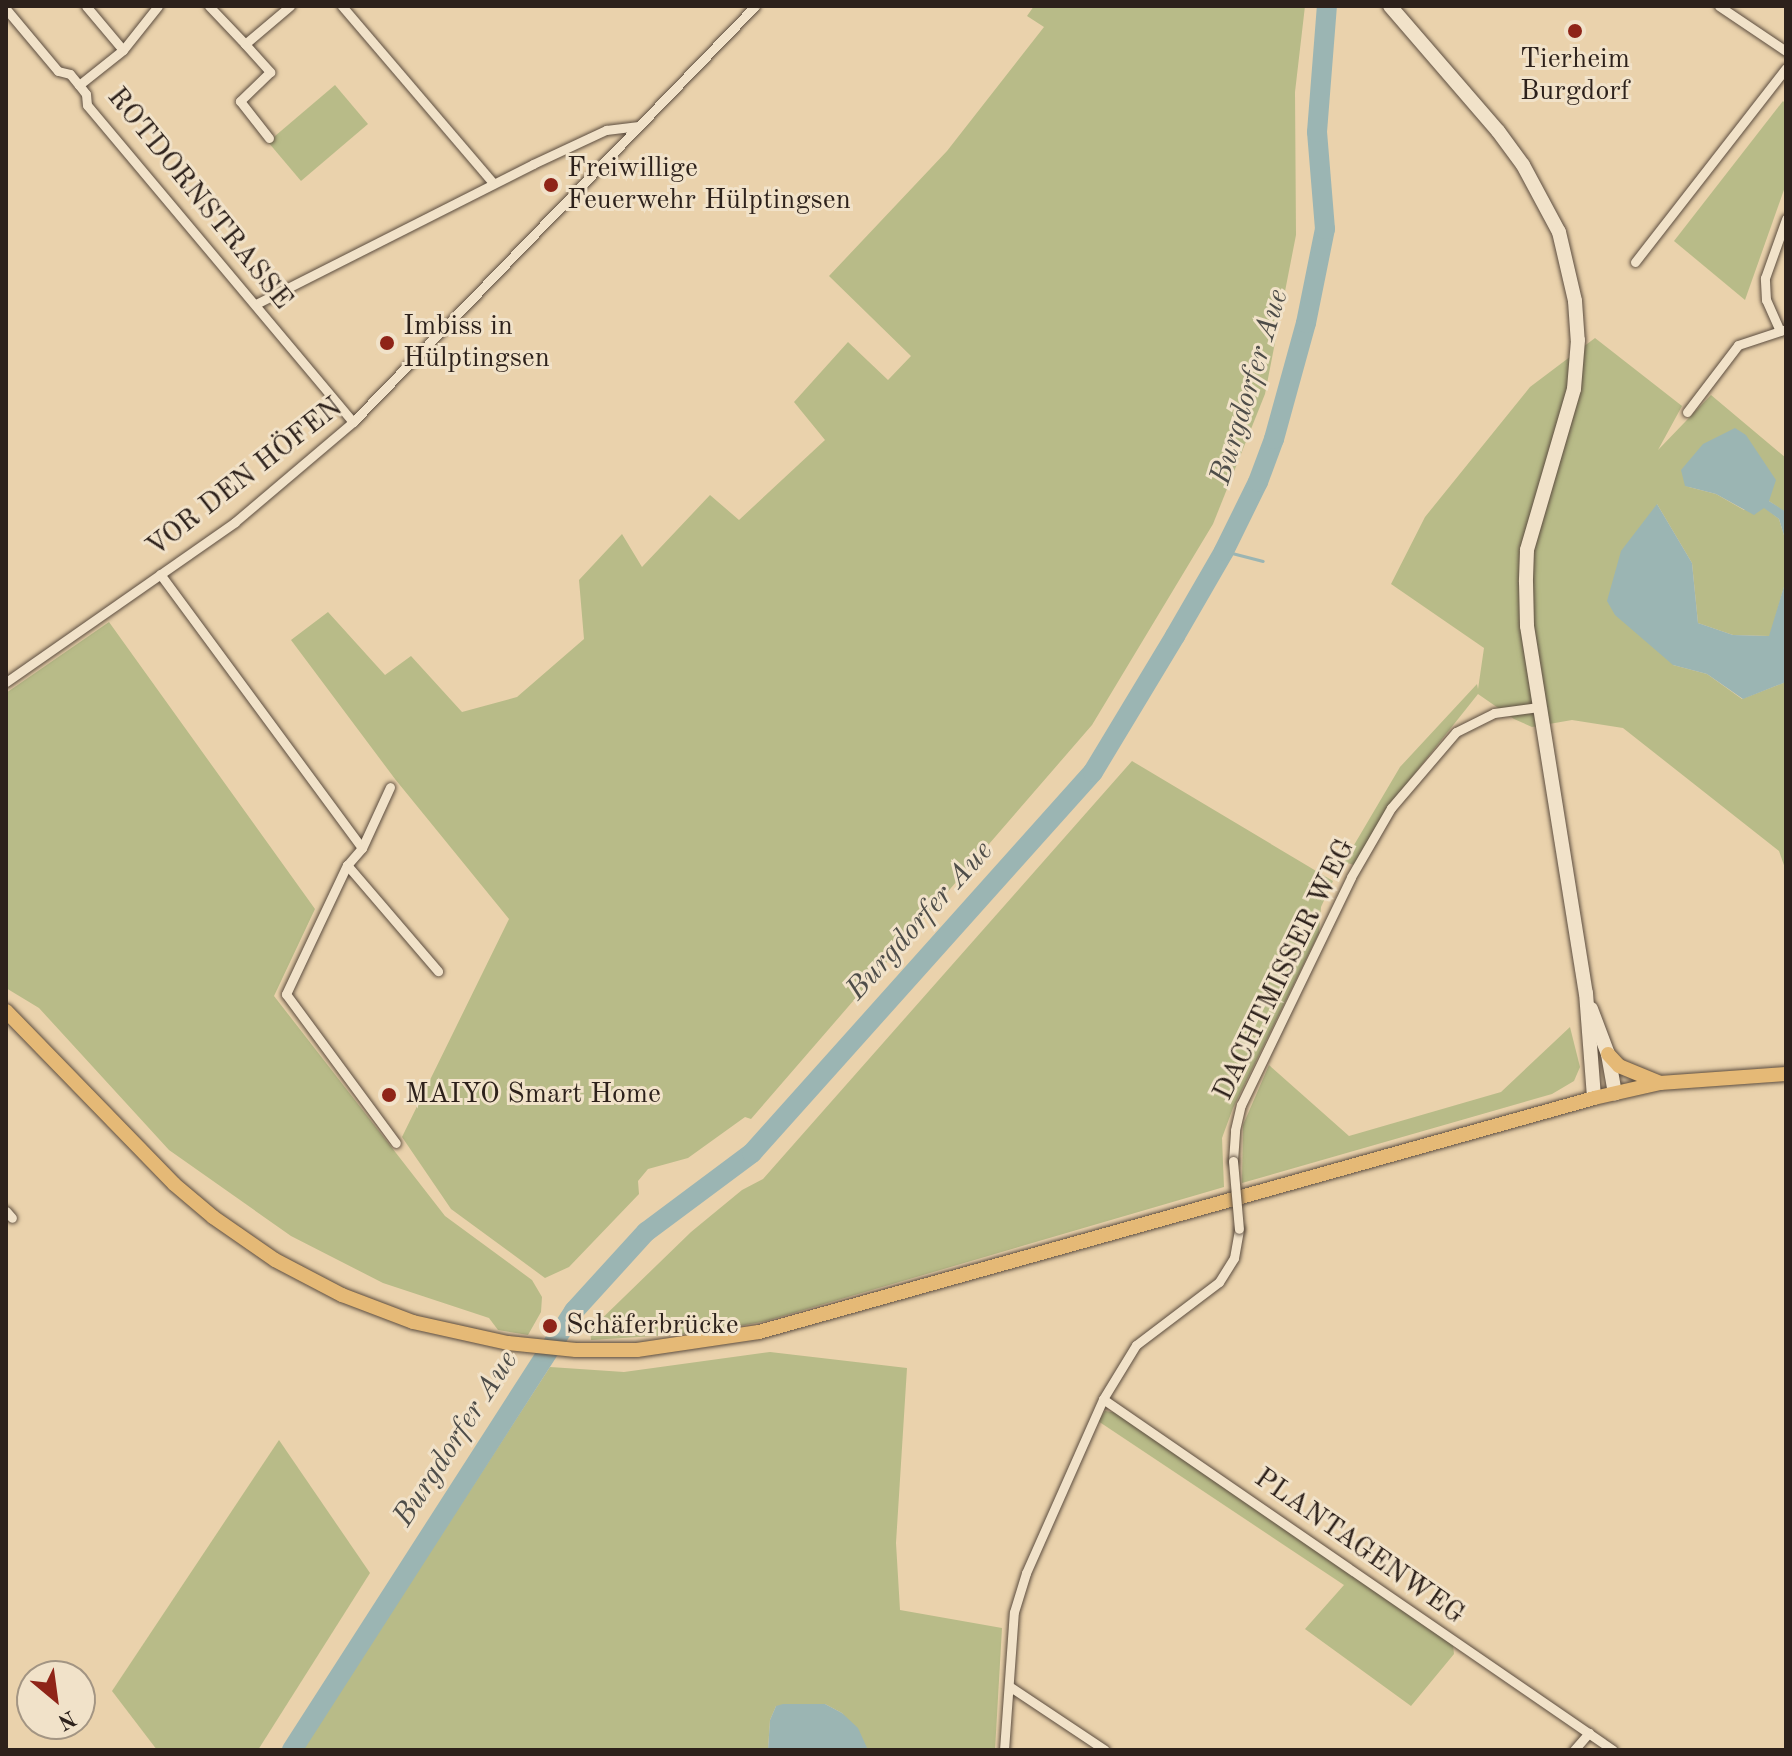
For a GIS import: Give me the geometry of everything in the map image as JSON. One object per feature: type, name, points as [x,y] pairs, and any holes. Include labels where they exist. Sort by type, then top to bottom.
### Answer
[{"type":"main road","points":[[6,1011],[174,1184],[253,1247],[308,1279],[366,1305],[438,1329],[508,1343],[576,1350],[637,1350],[704,1342],[824,1316],[1594,1098],[1660,1083],[1786,1074]]},
{"type":"main road","points":[[1608,1054],[1619,1066],[1660,1083]]},
{"type":"street","points":[[86,6],[123,50]]},
{"type":"street","points":[[79,85],[123,50],[158,6]]},
{"type":"street","points":[[209,6],[270,72],[240,101],[269,138]]},
{"type":"street","points":[[245,44],[290,6]]},
{"type":"street","points":[[342,6],[493,183]]},
{"type":"street","name":"VOR DEN HÖFEN","points":[[6,682],[246,513],[353,422],[755,6]]},
{"type":"street","points":[[1390,6],[1498,131],[1523,165],[1546,202],[1568,264],[1578,340],[1574,389],[1527,550],[1527,626],[1586,993],[1594,1098]]},
{"type":"street","points":[[1719,6],[1786,51]]},
{"type":"street","name":"ROTDORNSTRASSE","points":[[6,9],[58,71],[70,74],[86,94],[87,105],[353,422]]},
{"type":"street","points":[[1635,262],[1786,68]]},
{"type":"street","points":[[256,304],[493,183],[606,130],[640,126]]},
{"type":"street","points":[[1687,412],[1738,345],[1783,330],[1766,300],[1765,278],[1786,219]]},
{"type":"street","points":[[160,574],[362,848]]},
{"type":"street","name":"DACHTMISSER WEG","points":[[1004,1750],[1014,1612],[1026,1573],[1103,1399],[1136,1345],[1219,1282],[1234,1258],[1239,1229],[1233,1161],[1235,1130],[1241,1105],[1351,877],[1391,808],[1456,732],[1494,713],[1539,707]]},
{"type":"street","points":[[390,787],[362,848],[347,865],[286,994],[396,1143]]},
{"type":"street","points":[[347,865],[438,971]]},
{"type":"street","points":[[1586,993],[1608,1054],[1615,1093]]},
{"type":"street","name":"PLANTAGENWEG","points":[[1103,1399],[1613,1750]]},
{"type":"street","points":[[1009,1686],[1105,1750]]},
{"type":"street","points":[[1574,1750],[1589,1733]]},
{"type":"green space","points":[[1034,6],[1305,6],[1295,92],[1296,235],[1265,394],[1213,524],[1092,725],[751,1119],[745,1117],[688,1158],[648,1169],[638,1181],[639,1194],[569,1267],[545,1278],[451,1209],[402,1137],[509,919],[395,779],[291,640],[328,612],[385,675],[411,656],[462,712],[517,697],[584,639],[579,580],[622,534],[642,567],[710,495],[739,520],[825,440],[794,402],[848,342],[888,380],[911,356],[829,276],[947,151],[1044,27],[1027,16]]},
{"type":"green space","points":[[335,85],[368,124],[301,181],[268,142]]},
{"type":"green space","points":[[1783,101],[1786,104],[1786,184],[1745,300],[1674,241]]},
{"type":"green space","points":[[1595,338],[1682,406],[1658,450],[1711,395],[1786,458],[1785,512],[1769,501],[1685,486],[1716,494],[1744,510],[1764,507],[1779,519],[1786,542],[1786,580],[1770,636],[1733,635],[1698,623],[1692,563],[1657,504],[1673,665],[1707,674],[1742,699],[1786,682],[1786,871],[1779,851],[1623,728],[1572,720],[1532,727],[1514,719],[1478,694],[1392,802],[1354,865],[1344,862],[1400,767],[1477,684],[1478,689],[1484,648],[1391,584],[1425,517],[1530,387]]},
{"type":"green space","points":[[109,622],[315,909],[274,996],[445,1216],[532,1280],[542,1297],[541,1312],[528,1335],[498,1330],[489,1318],[383,1283],[291,1236],[169,1150],[39,1008],[6,988],[6,693]]},
{"type":"green space","points":[[1132,761],[1333,881],[1321,907],[1319,933],[1233,1108],[1222,1138],[1224,1187],[766,1321],[702,1333],[591,1340],[590,1330],[691,1232],[742,1190],[763,1179]]},
{"type":"green space","points":[[1570,1027],[1580,1067],[1574,1081],[1552,1094],[1242,1183],[1243,1125],[1269,1065],[1349,1136],[1501,1092]]},
{"type":"green space","points":[[770,1352],[907,1368],[896,1543],[900,1610],[1002,1628],[995,1750],[868,1750],[842,1713],[825,1704],[776,1706],[770,1720],[768,1750],[302,1750],[550,1367],[624,1372]]},
{"type":"green space","points":[[1105,1411],[1118,1413],[1453,1645],[1454,1654],[1411,1706],[1305,1629],[1344,1585],[1098,1421]]},
{"type":"green space","points":[[279,1440],[370,1573],[258,1750],[157,1750],[112,1691]]},
{"type":"water","points":[[1735,428],[1746,435],[1776,480],[1769,501],[1786,512],[1786,542],[1779,519],[1764,508],[1754,515],[1716,494],[1685,486],[1681,470],[1703,444]]},
{"type":"water","points":[[1657,504],[1692,563],[1698,623],[1733,635],[1769,636],[1786,580],[1786,682],[1743,699],[1707,674],[1673,665],[1615,615],[1607,601],[1621,551]]},
{"type":"water","points":[[825,1704],[842,1713],[858,1728],[868,1750],[768,1750],[770,1720],[776,1706]]},
{"type":"waterway","name":"Burgdorfer Aue","points":[[292,1750],[574,1311],[646,1232],[752,1153],[1093,772],[1175,636],[1224,551],[1258,482],[1274,439],[1306,323],[1325,229],[1317,132],[1327,6]]},
{"type":"waterway","points":[[1224,551],[1263,561]]},
{"type":"place","name":"Tierheim Burgdorf","points":[[1575,31]]},
{"type":"place","name":"Freiwillige Feuerwehr Hülptingsen","points":[[551,185]]},
{"type":"place","name":"Imbiss in Hülptingsen","points":[[387,343]]},
{"type":"place","name":"MAIYO Smart Home","points":[[389,1095]]},
{"type":"place","name":"Schäferbrücke","points":[[550,1326]]}]
